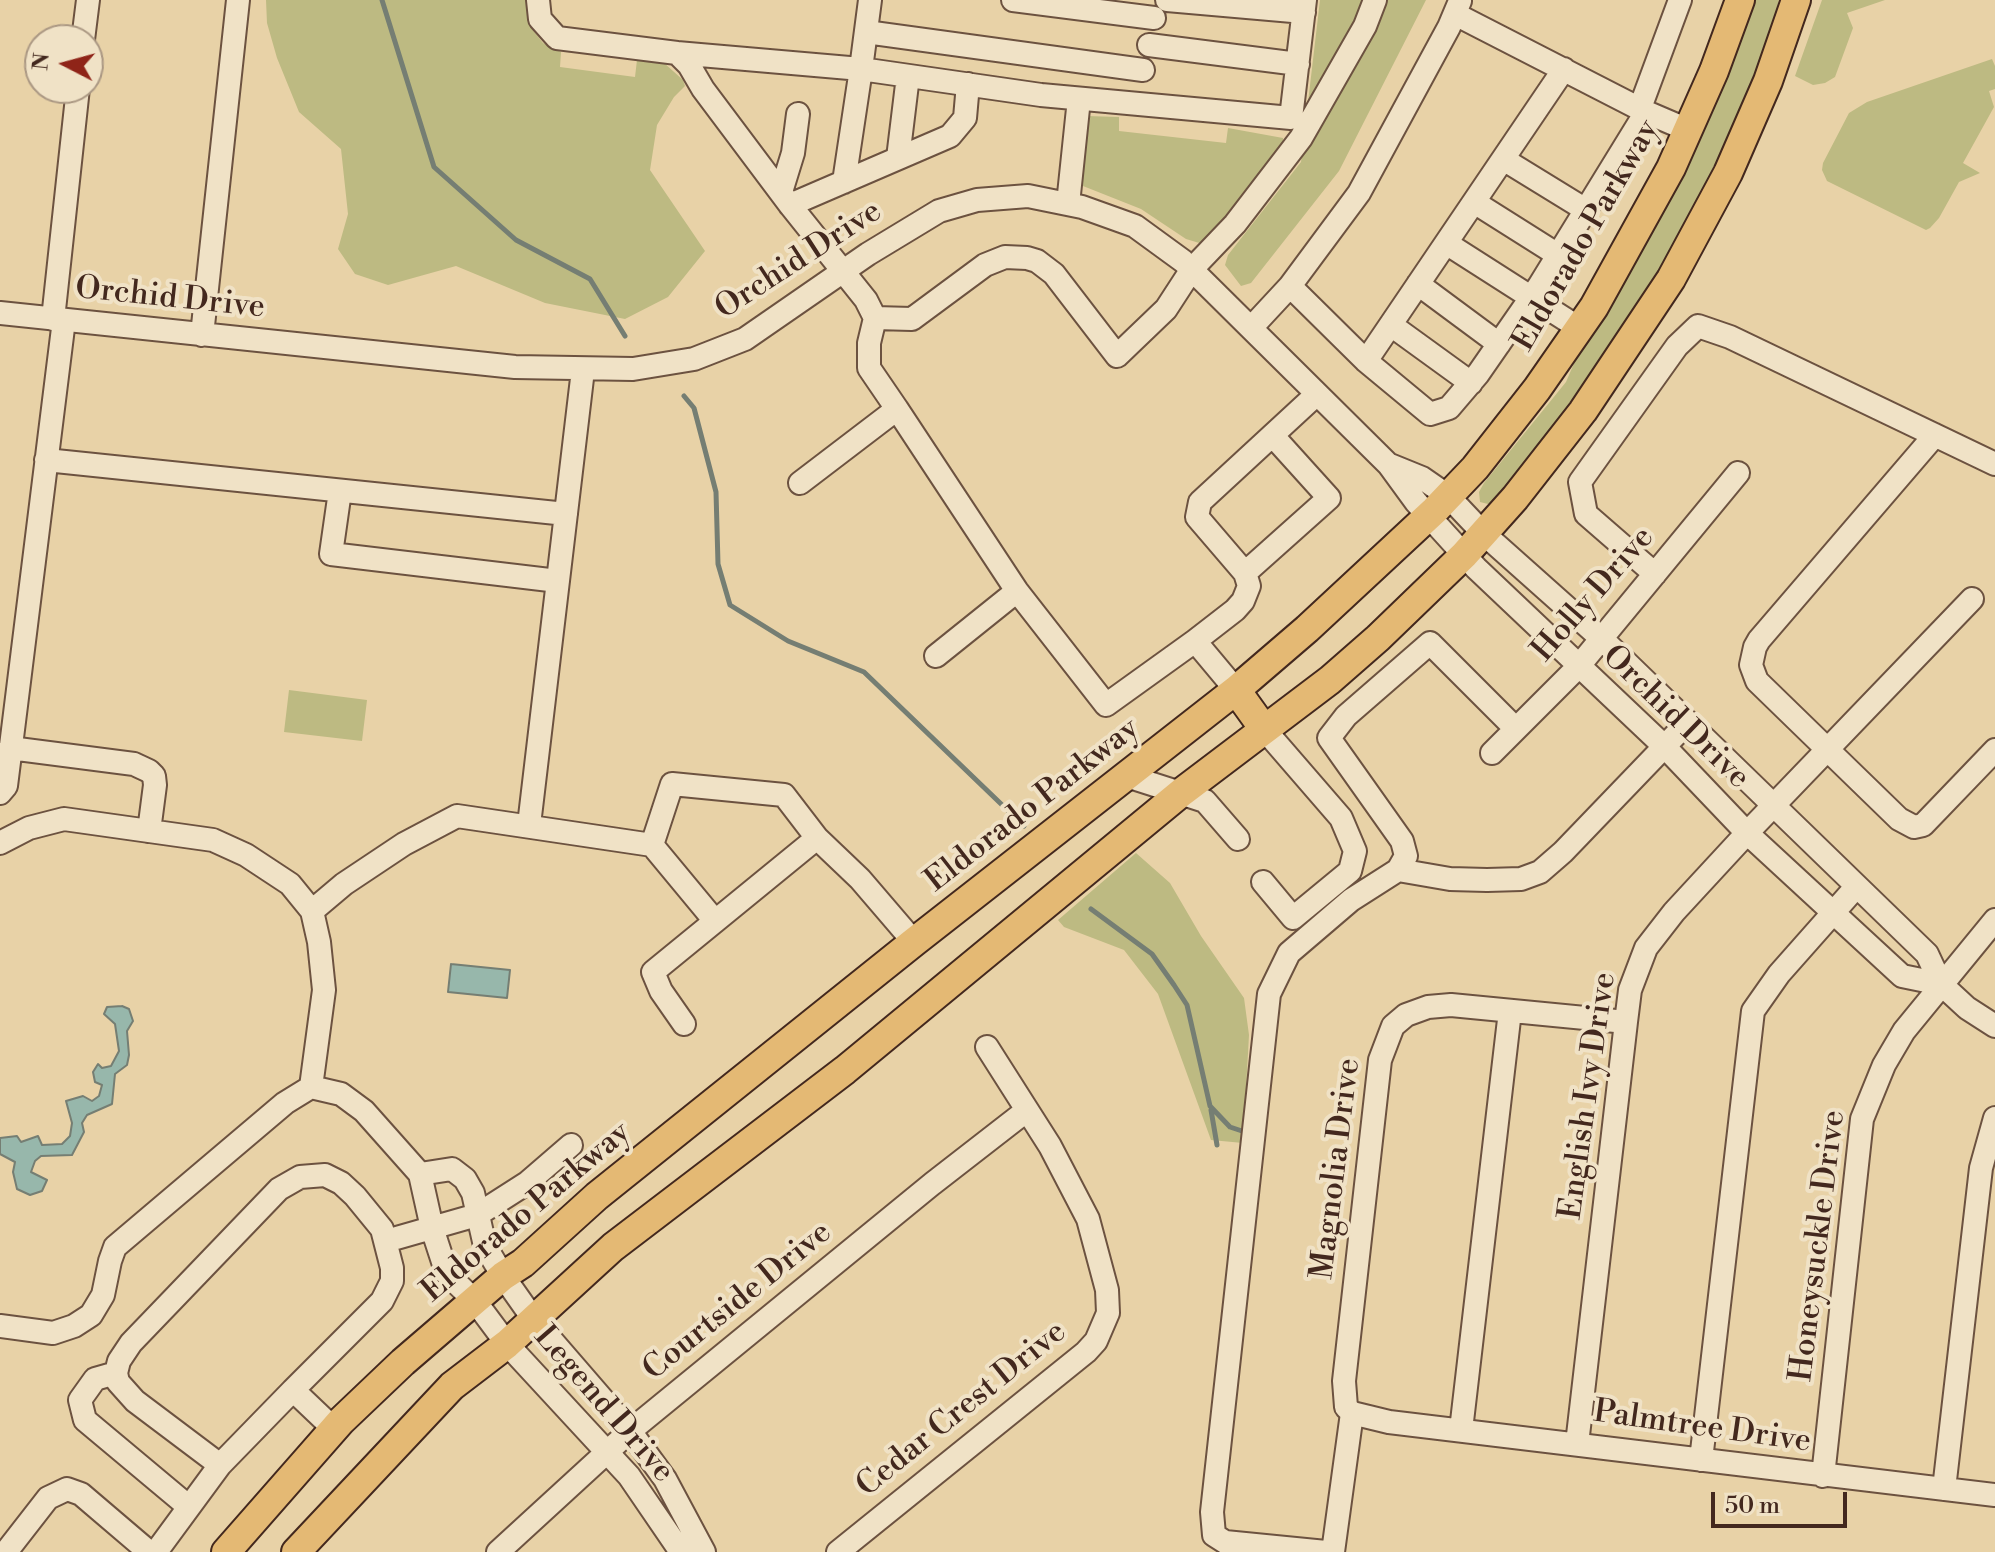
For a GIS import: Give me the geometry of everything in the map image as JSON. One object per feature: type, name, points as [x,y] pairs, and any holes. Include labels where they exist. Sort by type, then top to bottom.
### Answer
[{"type":"main road","name":"Eldorado Parkway","points":[[226,1552],[334,1429],[403,1362],[503,1276],[523,1263],[597,1196],[1236,690],[1307,629],[1448,496],[1475,468],[1537,389],[1579,328],[1638,229],[1688,130],[1740,0]]},
{"type":"main road","points":[[296,1552],[444,1395],[507,1344],[613,1247],[845,1070],[1182,792],[1330,680],[1464,555],[1515,498],[1583,411],[1641,327],[1687,252],[1768,81],[1796,0]]},
{"type":"main road","points":[[1236,690],[1264,729]]},
{"type":"street","points":[[85,24],[88,0]]},
{"type":"street","points":[[202,335],[238,0]]},
{"type":"street","points":[[538,0],[540,19],[557,38],[677,53],[861,69],[1296,128]]},
{"type":"street","points":[[844,182],[870,0]]},
{"type":"street","points":[[1013,0],[1159,6],[1304,6],[1296,128]]},
{"type":"street","points":[[875,318],[912,319],[985,265],[1005,257],[1027,258],[1037,261],[1054,274],[1117,356],[1166,309],[1192,269],[1235,224],[1365,26],[1375,0]]},
{"type":"street","points":[[1290,286],[1366,361],[1430,414],[1449,408],[1499,344],[1558,255],[1643,110],[1680,0]]},
{"type":"street","points":[[1133,104],[1159,6]]},
{"type":"street","points":[[1251,328],[1290,286],[1359,193],[1457,7],[1564,69],[1688,130]]},
{"type":"street","points":[[866,32],[1143,70]]},
{"type":"street","points":[[1149,45],[1298,64]]},
{"type":"street","points":[[677,53],[866,300],[875,318],[869,343],[869,368],[1017,591],[1106,705],[1195,641],[1243,601],[1249,586],[1245,573],[1197,517],[1200,502],[1317,394]]},
{"type":"street","points":[[1366,361],[1564,69]]},
{"type":"street","points":[[898,158],[908,76]]},
{"type":"street","points":[[786,198],[844,182],[937,143],[960,128],[965,118],[968,84]]},
{"type":"street","points":[[1068,204],[1079,99]]},
{"type":"street","points":[[0,793],[6,786],[58,367],[77,104]]},
{"type":"street","points":[[786,198],[798,114]]},
{"type":"street","points":[[1503,159],[1586,210]]},
{"type":"street","name":"Orchid Drive","points":[[0,313],[515,367],[633,369],[694,359],[745,339],[901,233],[939,211],[977,200],[1028,196],[1068,204],[1135,226],[1192,269],[1389,465],[1428,516],[1464,555],[1665,747],[1747,833],[1902,976],[1941,984]]},
{"type":"street","points":[[1474,202],[1558,255]]},
{"type":"street","points":[[1446,243],[1579,328]]},
{"type":"street","points":[[1418,284],[1499,344]]},
{"type":"street","points":[[1391,325],[1471,383]]},
{"type":"street","points":[[1655,574],[1586,514],[1580,482],[1677,346],[1698,326],[1730,337],[1995,464]]},
{"type":"street","points":[[529,825],[583,370]]},
{"type":"street","points":[[800,483],[897,409]]},
{"type":"street","points":[[1935,435],[1755,647],[1751,665],[1757,681],[1899,819],[1914,827],[1923,825],[1995,750]]},
{"type":"street","points":[[1245,573],[1329,498],[1273,436]]},
{"type":"street","points":[[46,460],[566,514]]},
{"type":"street","name":"Orchid Drive","points":[[1389,465],[1422,478],[1448,496],[1483,533],[1602,639],[1927,954],[1941,984],[1967,1008],[1995,1026]]},
{"type":"street","name":"Holly Drive","points":[[1492,753],[1578,667],[1738,473]]},
{"type":"street","points":[[340,491],[331,554],[558,581]]},
{"type":"street","points":[[936,656],[1017,591]]},
{"type":"street","name":"English Ivy Drive","points":[[1577,1444],[1630,990],[1646,948],[1674,912],[1747,833],[1972,599]]},
{"type":"street","points":[[1195,641],[1236,690]]},
{"type":"street","points":[[1326,1552],[1225,1542],[1214,1535],[1212,1512],[1219,1437],[1269,994],[1289,953],[1351,900],[1398,870],[1406,856],[1402,841],[1329,738],[1346,716],[1430,643],[1516,729]]},
{"type":"street","points":[[1398,870],[1450,879],[1487,880],[1521,879],[1540,872],[1687,723]]},
{"type":"street","points":[[1263,882],[1293,918],[1350,871],[1355,851],[1341,818],[1264,729]]},
{"type":"street","points":[[10,748],[134,764],[149,771],[154,776],[155,785],[149,831]]},
{"type":"street","points":[[1127,776],[1205,801],[1238,839]]},
{"type":"street","points":[[652,845],[672,784],[784,795],[817,838],[860,879],[914,942]]},
{"type":"street","points":[[312,911],[344,884],[392,852],[457,816],[652,845],[715,921]]},
{"type":"street","points":[[0,843],[29,828],[64,819],[213,840],[246,855],[290,884],[312,911],[324,990],[311,1087]]},
{"type":"street","points":[[684,1024],[661,991],[653,972],[817,838]]},
{"type":"street","points":[[1701,1460],[1753,1011],[1779,974],[1856,887]]},
{"type":"street","name":"Honeysuckle Drive","points":[[1823,1476],[1862,1119],[1884,1065],[1904,1031],[1995,920]]},
{"type":"street","name":"Magnolia Drive","points":[[1333,1552],[1352,1413],[1346,1407],[1344,1381],[1377,1080],[1384,1043],[1393,1026],[1406,1015],[1428,1007],[1451,1005],[1626,1022]]},
{"type":"street","points":[[1461,1430],[1510,1011]]},
{"type":"street","name":"Cedar Crest Drive","points":[[838,1552],[1086,1352],[1096,1341],[1108,1313],[1107,1290],[1088,1219],[1050,1146],[987,1047]]},
{"type":"street","points":[[0,1326],[53,1333],[74,1326],[91,1315],[103,1295],[115,1247],[285,1103],[311,1087],[341,1094],[364,1111],[420,1174]]},
{"type":"street","name":"Courtside Drive","points":[[498,1552],[630,1431],[1026,1111]]},
{"type":"street","points":[[1944,1489],[1981,1168],[1995,1118]]},
{"type":"street","points":[[386,1241],[477,1215],[527,1183],[571,1145]]},
{"type":"street","name":"Legend Drive","points":[[681,1552],[629,1476],[507,1344],[475,1301],[447,1274],[432,1228],[420,1174],[452,1169],[465,1179],[473,1193],[485,1246],[503,1276],[534,1320],[630,1431],[665,1479],[704,1552]]},
{"type":"street","points":[[156,1552],[220,1465],[382,1301],[392,1281],[392,1268],[382,1229],[363,1204],[332,1178],[313,1175],[279,1189],[131,1343],[119,1361],[116,1373],[118,1382],[135,1401],[220,1465]]},
{"type":"street","points":[[116,1373],[95,1379],[80,1400],[85,1420],[189,1507]]},
{"type":"street","points":[[293,1390],[334,1429]]},
{"type":"street","name":"Palmtree Drive","points":[[1352,1413],[1400,1423],[1995,1495]]},
{"type":"street","points":[[6,1552],[48,1498],[67,1489],[81,1494],[149,1552]]},
{"type":"shaded area","points":[[266,0],[526,0],[532,29],[543,43],[561,52],[560,67],[635,77],[637,60],[663,62],[683,80],[685,86],[674,97],[657,125],[650,170],[705,251],[668,297],[625,319],[545,303],[456,266],[388,285],[355,274],[338,249],[348,214],[341,149],[299,112],[277,58],[267,23]]},
{"type":"shaded area","points":[[1320,0],[1426,0],[1339,171],[1251,283],[1241,286],[1225,265],[1228,255],[1301,162]]},
{"type":"shaded area","points":[[1754,0],[1779,0],[1737,132],[1632,325],[1500,500],[1488,504],[1480,502],[1479,492],[1484,483],[1566,382],[1581,347],[1648,240],[1712,113]]},
{"type":"shaded area","points":[[1822,0],[1885,0],[1847,13],[1853,28],[1835,77],[1813,85],[1795,76]]},
{"type":"shaded area","points":[[1992,59],[1995,89],[1989,91],[1994,107],[1963,163],[1980,173],[1959,182],[1930,228],[1926,230],[1827,181],[1822,170],[1823,163],[1849,113],[1867,102]]},
{"type":"shaded area","points":[[1087,116],[1119,117],[1119,131],[1226,143],[1228,128],[1283,138],[1283,145],[1206,245],[1186,239],[1141,209],[1083,186],[1081,173]]},
{"type":"shaded area","points":[[289,690],[367,700],[362,741],[284,732]]},
{"type":"shaded area","points":[[1136,853],[1170,883],[1201,936],[1244,998],[1249,1035],[1243,1143],[1211,1140],[1158,994],[1124,950],[1064,927],[1058,920]]},
{"type":"shaded area","points":[[451,964],[510,970],[507,998],[448,992]]},
{"type":"shaded area","points":[[107,1007],[129,1009],[133,1021],[127,1031],[127,1065],[115,1074],[112,1104],[87,1115],[82,1123],[84,1132],[72,1155],[41,1156],[35,1161],[31,1172],[47,1180],[42,1191],[30,1195],[17,1189],[13,1172],[15,1162],[0,1154],[0,1138],[17,1136],[21,1142],[38,1136],[42,1145],[62,1144],[70,1136],[72,1123],[66,1101],[83,1096],[92,1101],[99,1096],[102,1085],[95,1082],[93,1072],[98,1064],[102,1068],[111,1066],[119,1051],[115,1024],[104,1014]]},
{"type":"waterway","points":[[382,0],[434,167],[516,240],[590,279],[625,336]]},
{"type":"waterway","points":[[684,396],[694,408],[716,492],[718,564],[730,605],[788,641],[864,672],[1024,826]]},
{"type":"waterway","points":[[1091,909],[1152,954],[1174,985],[1187,1005],[1210,1106],[1230,1127],[1245,1132]]},
{"type":"waterway","points":[[1211,1110],[1217,1145]]}]
